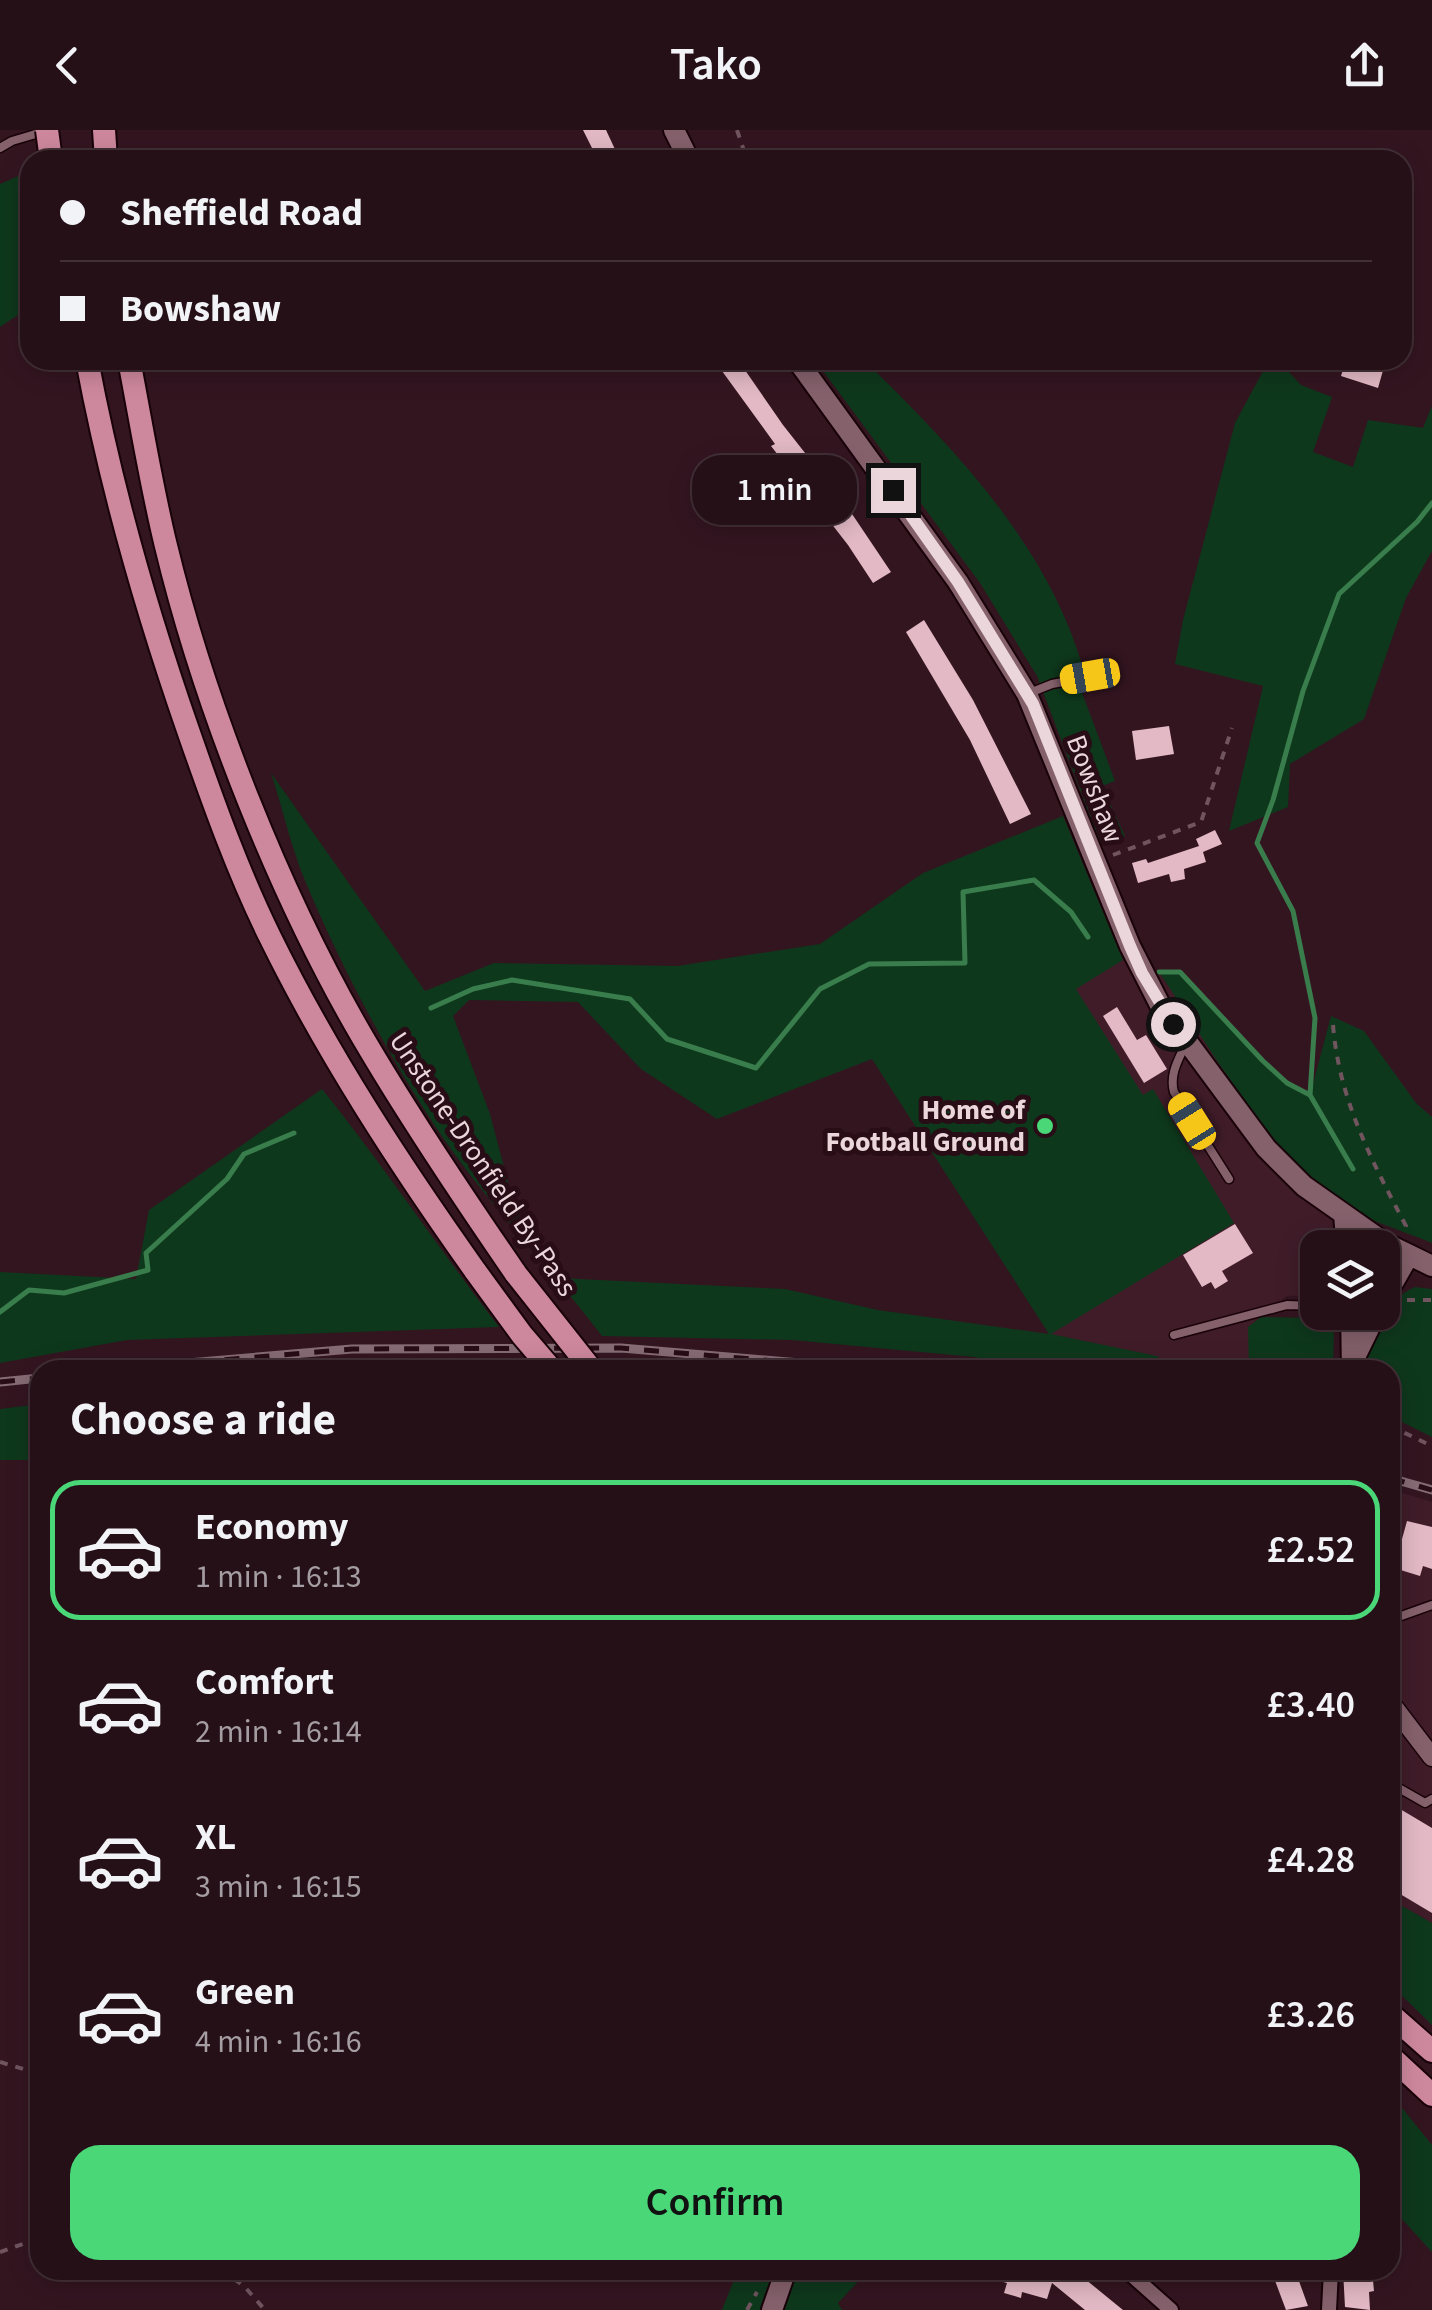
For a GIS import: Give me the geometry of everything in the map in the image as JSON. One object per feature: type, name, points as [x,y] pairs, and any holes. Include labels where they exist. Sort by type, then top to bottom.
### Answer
[{"type":"highway","points":[[90,370],[114,495],[159,647],[213,803],[269,936],[400,1164],[543,1360]]},
{"type":"highway","name":"Unstone-Dronfield By-Pass","points":[[131,370],[166,548],[206,679],[253,809],[310,938],[361,1035],[432,1152],[516,1274],[584,1360]]},
{"type":"highway","points":[[1400,2023],[1432,2051]]},
{"type":"highway","points":[[1400,2065],[1432,2094]]},
{"type":"main road","name":"Bowshaw","points":[[803,370],[958,582],[1027,694],[1094,862],[1160,1005],[1266,1148],[1304,1186],[1365,1230]]},
{"type":"main road","points":[[1344,1216],[1345,1230]]},
{"type":"main road","name":"Bowshaw","points":[[1400,1252],[1432,1266]]},
{"type":"main road","points":[[1351,1330],[1353,1360]]},
{"type":"main road","points":[[1355,1360],[1369,1330]]},
{"type":"main road","points":[[772,2310],[782,2280]]},
{"type":"street","points":[[1400,1715],[1432,1756]]},
{"type":"street","points":[[1137,2280],[1171,2310]]},
{"type":"street","points":[[1329,2310],[1330,2280]]},
{"type":"lane","points":[[0,148],[48,130]]},
{"type":"lane","points":[[1027,694],[1090,676]]},
{"type":"lane","points":[[1186,1042],[1175,1068],[1174,1092],[1229,1179]]},
{"type":"lane","points":[[1174,1335],[1287,1305],[1300,1305]]},
{"type":"lane","points":[[1400,1616],[1432,1605]]},
{"type":"lane","points":[[1400,1789],[1425,1803],[1432,1799]]},
{"type":"path","points":[[1094,862],[1201,822],[1232,728]]},
{"type":"path","points":[[1333,1025],[1336,1064],[1354,1117],[1406,1226],[1400,1238]]},
{"type":"path","points":[[1400,1301],[1432,1300]]},
{"type":"path","points":[[1400,1431],[1432,1446]]},
{"type":"path","points":[[0,2062],[30,2071]]},
{"type":"path","points":[[0,2252],[30,2242]]},
{"type":"path","points":[[235,2280],[265,2310]]},
{"type":"shaded area","points":[[1123,960],[1159,972],[1273,1139],[1320,1187],[1341,1230],[1300,1230],[1300,1296],[1287,1296],[1249,1327],[1249,1360],[1160,1360],[1050,1334],[1076,988]]},
{"type":"shaded area","points":[[1400,1492],[1432,1502],[1432,1923],[1400,1905]]},
{"type":"green space","points":[[20,175],[20,314],[0,327],[0,184]]},
{"type":"green space","points":[[822,370],[874,370],[963,463],[1022,539],[1047,580],[1083,668],[1074,671],[1115,781],[1102,786],[1125,836],[1100,843],[1037,676],[980,583]]},
{"type":"green space","points":[[1264,370],[1287,370],[1301,385],[1332,397],[1313,452],[1353,467],[1368,420],[1423,428],[1432,406],[1432,551],[1406,598],[1364,719],[1290,764],[1288,807],[1229,831],[1263,686],[1175,664],[1235,423]]},
{"type":"green space","points":[[271,773],[425,991],[494,963],[677,966],[820,944],[923,873],[1063,816],[1123,960],[1076,989],[1143,1095],[1153,1089],[1234,1223],[1051,1334],[1161,1360],[990,1360],[792,1340],[602,1336],[435,1126],[349,976],[296,856]],"holes":[[[469,1000],[578,1002],[641,1069],[717,1119],[872,1059],[1049,1334],[878,1310],[785,1289],[558,1278],[514,1205],[490,1114],[453,1016]]]},
{"type":"green space","points":[[1159,972],[1180,972],[1287,1083],[1310,1095],[1331,1016],[1364,1031],[1416,1103],[1432,1117],[1432,1243],[1353,1211],[1326,1192],[1272,1136]]},
{"type":"green space","points":[[322,1089],[499,1327],[127,1340],[0,1363],[0,1272],[136,1279],[149,1210]]},
{"type":"green space","points":[[1415,1287],[1432,1289],[1432,1437],[1400,1421],[1400,1360],[1367,1360],[1376,1330],[1400,1330],[1400,1296]]},
{"type":"green space","points":[[1261,1317],[1300,1318],[1300,1330],[1334,1330],[1333,1360],[1249,1360],[1248,1327]]},
{"type":"green space","points":[[30,1405],[30,1460],[0,1460],[0,1409]]},
{"type":"green space","points":[[1400,1905],[1432,1923],[1432,2025],[1400,1994]]},
{"type":"green space","points":[[1400,2105],[1432,2145],[1432,2252],[1400,2217]]},
{"type":"green space","points":[[734,2280],[772,2280],[761,2310],[722,2310]]},
{"type":"green space","points":[[792,2280],[860,2280],[838,2303],[842,2310],[779,2310]]},
{"type":"building","points":[[583,130],[606,130],[615,150],[593,150]]},
{"type":"building","points":[[721,370],[745,370],[891,572],[873,583],[771,446],[775,444]]},
{"type":"building","points":[[1343,370],[1383,370],[1378,388],[1341,376]]},
{"type":"building","points":[[924,620],[973,700],[1031,814],[1010,824],[970,740],[906,632]]},
{"type":"building","points":[[1169,726],[1174,754],[1136,760],[1132,731]]},
{"type":"building","points":[[1215,830],[1222,844],[1203,852],[1206,862],[1184,869],[1185,879],[1171,882],[1169,874],[1138,883],[1132,863],[1146,859],[1148,863],[1199,846],[1196,839]]},
{"type":"building","points":[[1117,1007],[1137,1040],[1146,1035],[1167,1069],[1144,1083],[1103,1016]]},
{"type":"building","points":[[1235,1224],[1253,1253],[1222,1271],[1228,1281],[1215,1289],[1211,1282],[1202,1287],[1183,1255]]},
{"type":"building","points":[[1407,1521],[1432,1527],[1432,1569],[1423,1566],[1420,1576],[1400,1570],[1400,1546]]},
{"type":"building","points":[[1400,1809],[1432,1828],[1432,1913],[1400,1894]]},
{"type":"building","points":[[996,2280],[1086,2280],[1123,2310],[1085,2310],[1052,2283],[1047,2299],[1022,2292],[1021,2298],[1004,2293],[1007,2283]]},
{"type":"building","points":[[1275,2280],[1299,2280],[1308,2306],[1286,2310]]},
{"type":"building","points":[[1344,2280],[1373,2280],[1370,2310],[1345,2307]]},
{"type":"waterway","points":[[1310,1095],[1315,1018],[1293,911],[1257,843],[1303,691],[1339,594],[1417,522],[1432,503]]},
{"type":"waterway","points":[[431,1008],[473,989],[512,980],[630,999],[667,1039],[756,1068],[820,989],[869,964],[965,963],[963,892],[1034,880],[1071,912],[1088,937]]},
{"type":"waterway","points":[[1159,972],[1180,972],[1263,1061],[1287,1083],[1310,1095],[1353,1169]]},
{"type":"waterway","points":[[0,1312],[29,1290],[64,1293],[148,1270],[146,1253],[227,1179],[244,1154],[294,1133]]},
{"type":"railway","points":[[223,1360],[352,1349],[621,1348],[764,1360]]},
{"type":"railway","points":[[0,1382],[30,1379]]},
{"type":"railway","points":[[1400,1481],[1432,1490]]},
{"type":"place","name":"Home of Football Ground","points":[[1045,1126]]},
{"type":"route","points":[[893,490],[958,582],[1033,704],[1130,946],[1173,1024]]}]
